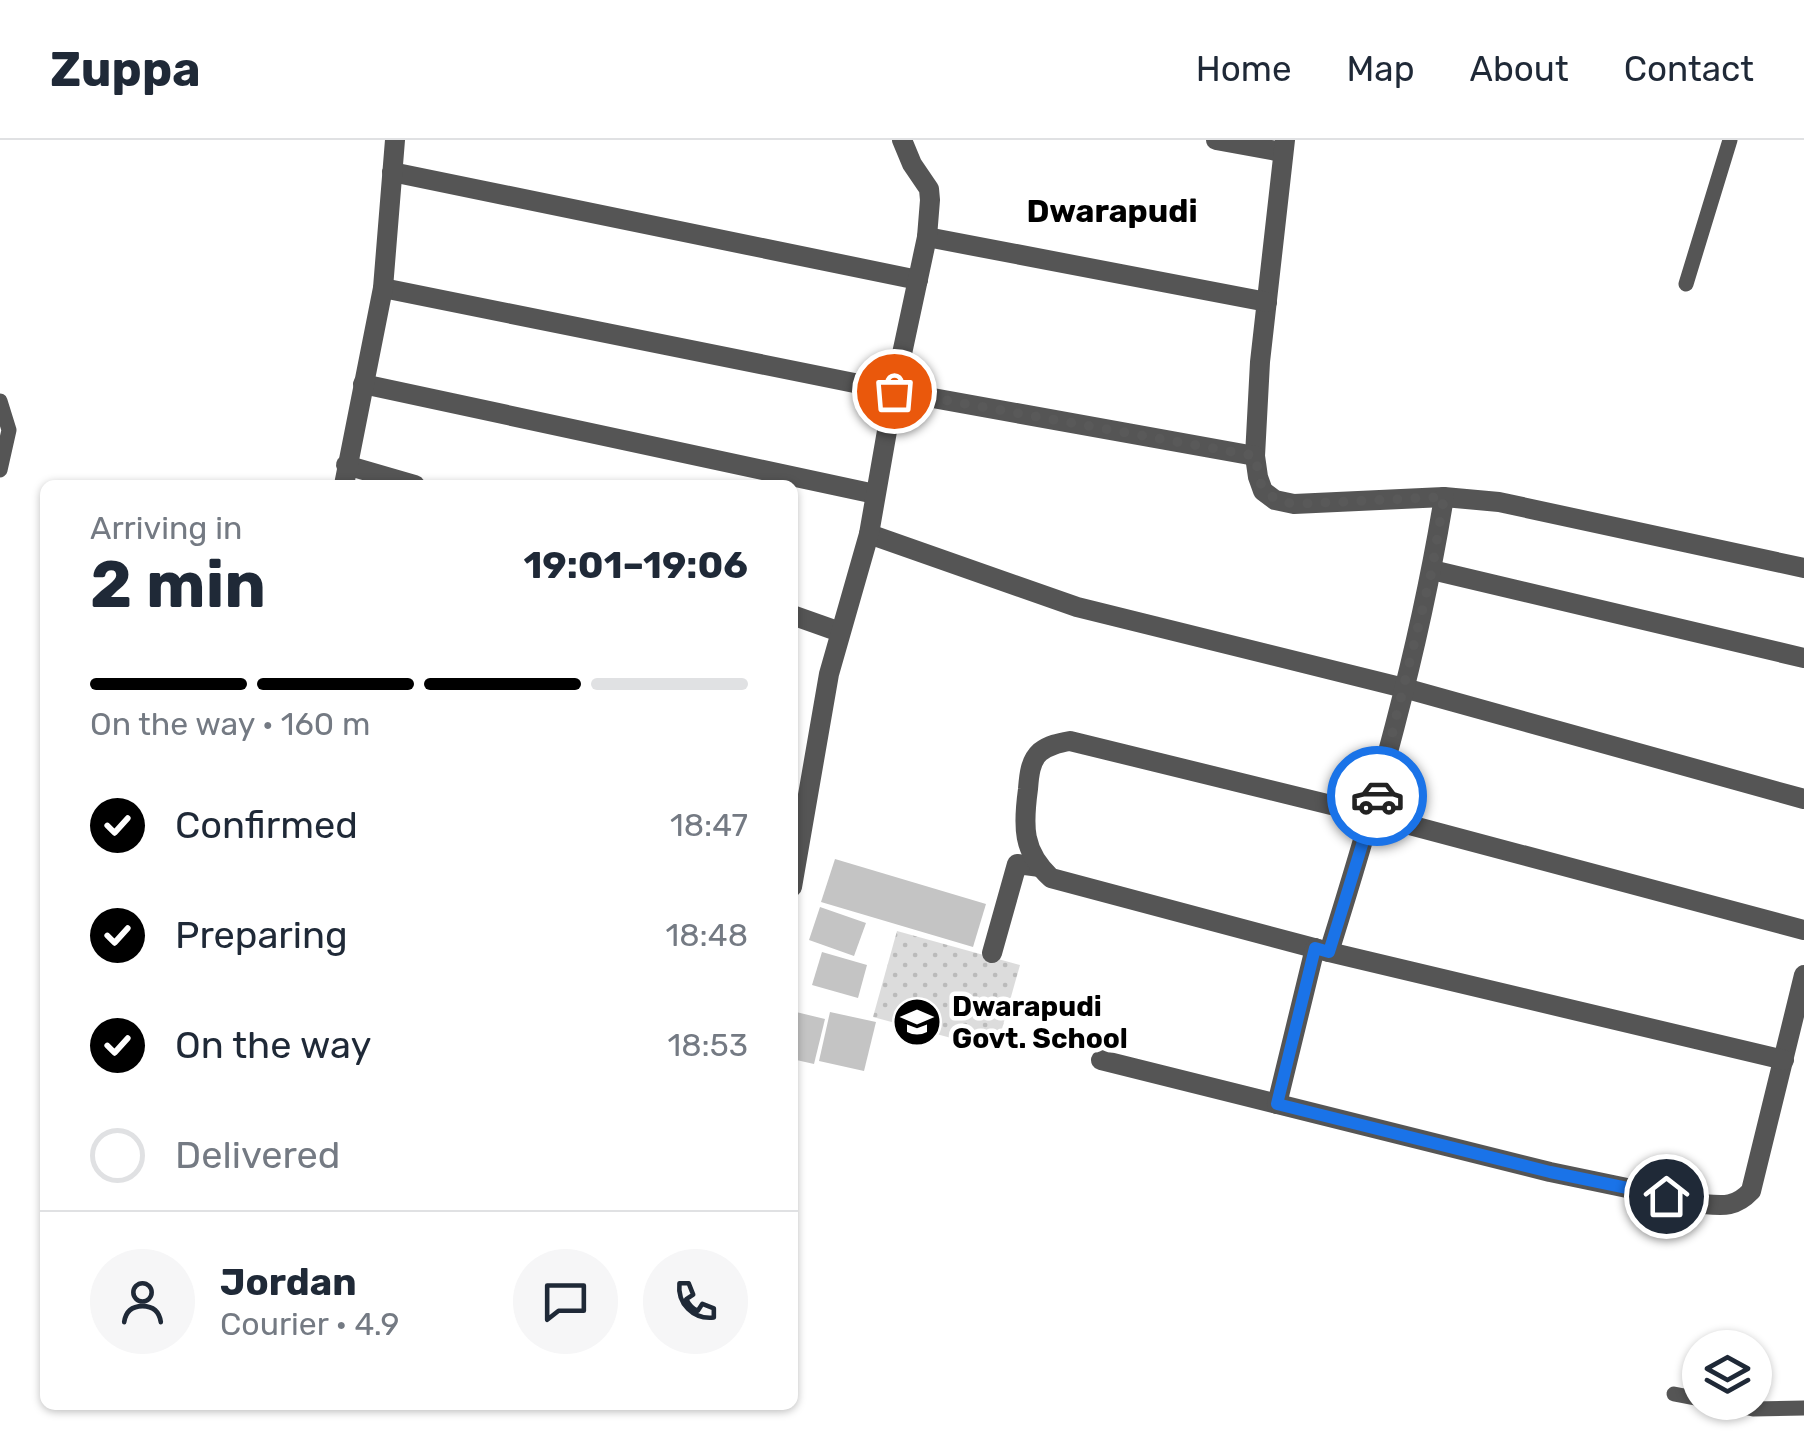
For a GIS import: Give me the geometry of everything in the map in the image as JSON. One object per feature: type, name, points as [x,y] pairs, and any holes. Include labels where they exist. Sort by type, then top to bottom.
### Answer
[{"type":"street","points":[[380,480],[345,475],[383,288],[395,140]]},
{"type":"street","points":[[798,814],[802,765],[869,534],[927,237],[929,189],[902,140]]},
{"type":"street","points":[[1216,140],[1283,146],[1260,362],[1256,456],[1264,491],[1275,500],[1294,504],[1444,497],[1499,502],[1804,568]]},
{"type":"street","points":[[392,172],[918,280]]},
{"type":"street","points":[[927,237],[1267,302]]},
{"type":"street","points":[[383,288],[894,391],[1256,456]]},
{"type":"street","points":[[363,384],[875,494]]},
{"type":"street","points":[[1277,1104],[1322,950],[1372,815],[1432,570],[1444,497]]},
{"type":"street","points":[[869,534],[1076,607],[1404,688],[1804,799]]},
{"type":"street","points":[[1432,570],[1804,658]]},
{"type":"street","points":[[798,617],[840,632]]},
{"type":"street","points":[[1784,1060],[1322,950],[1050,878],[1040,868],[1026,840],[1023,822],[1030,770],[1042,750],[1070,741],[1372,815],[1804,930]]},
{"type":"street","points":[[992,953],[1017,864],[1040,868]]},
{"type":"street","points":[[1101,1060],[1550,1172],[1730,1206],[1751,1192],[1804,975]]},
{"type":"lane","points":[[1686,284],[1730,140]]},
{"type":"lane","points":[[0,402],[8,430],[0,470]]},
{"type":"lane","points":[[1674,1394],[1682,1396]]},
{"type":"lane","points":[[1772,1409],[1804,1408]]},
{"type":"shaded area","points":[[897,931],[1020,965],[996,1050],[873,1017]]},
{"type":"building","points":[[835,859],[986,904],[973,947],[821,902]]},
{"type":"building","points":[[820,907],[866,923],[854,956],[809,940]]},
{"type":"building","points":[[822,952],[867,965],[858,998],[812,985]]},
{"type":"building","points":[[798,1012],[825,1019],[814,1064],[798,1060]]},
{"type":"building","points":[[830,1012],[876,1022],[864,1071],[819,1061]]},
{"type":"way so far","points":[[894,391],[1256,456],[1264,491],[1275,500],[1294,504],[1444,497],[1432,570],[1377,796]]},
{"type":"place","name":"Dwarapudi Govt. School","points":[[917,1022]]},
{"type":"district","name":"Dwarapudi","points":[[1112,211]]},
{"type":"route","points":[[1377,796],[1329,952],[1315,948],[1277,1104],[1550,1172],[1666,1196]]}]
